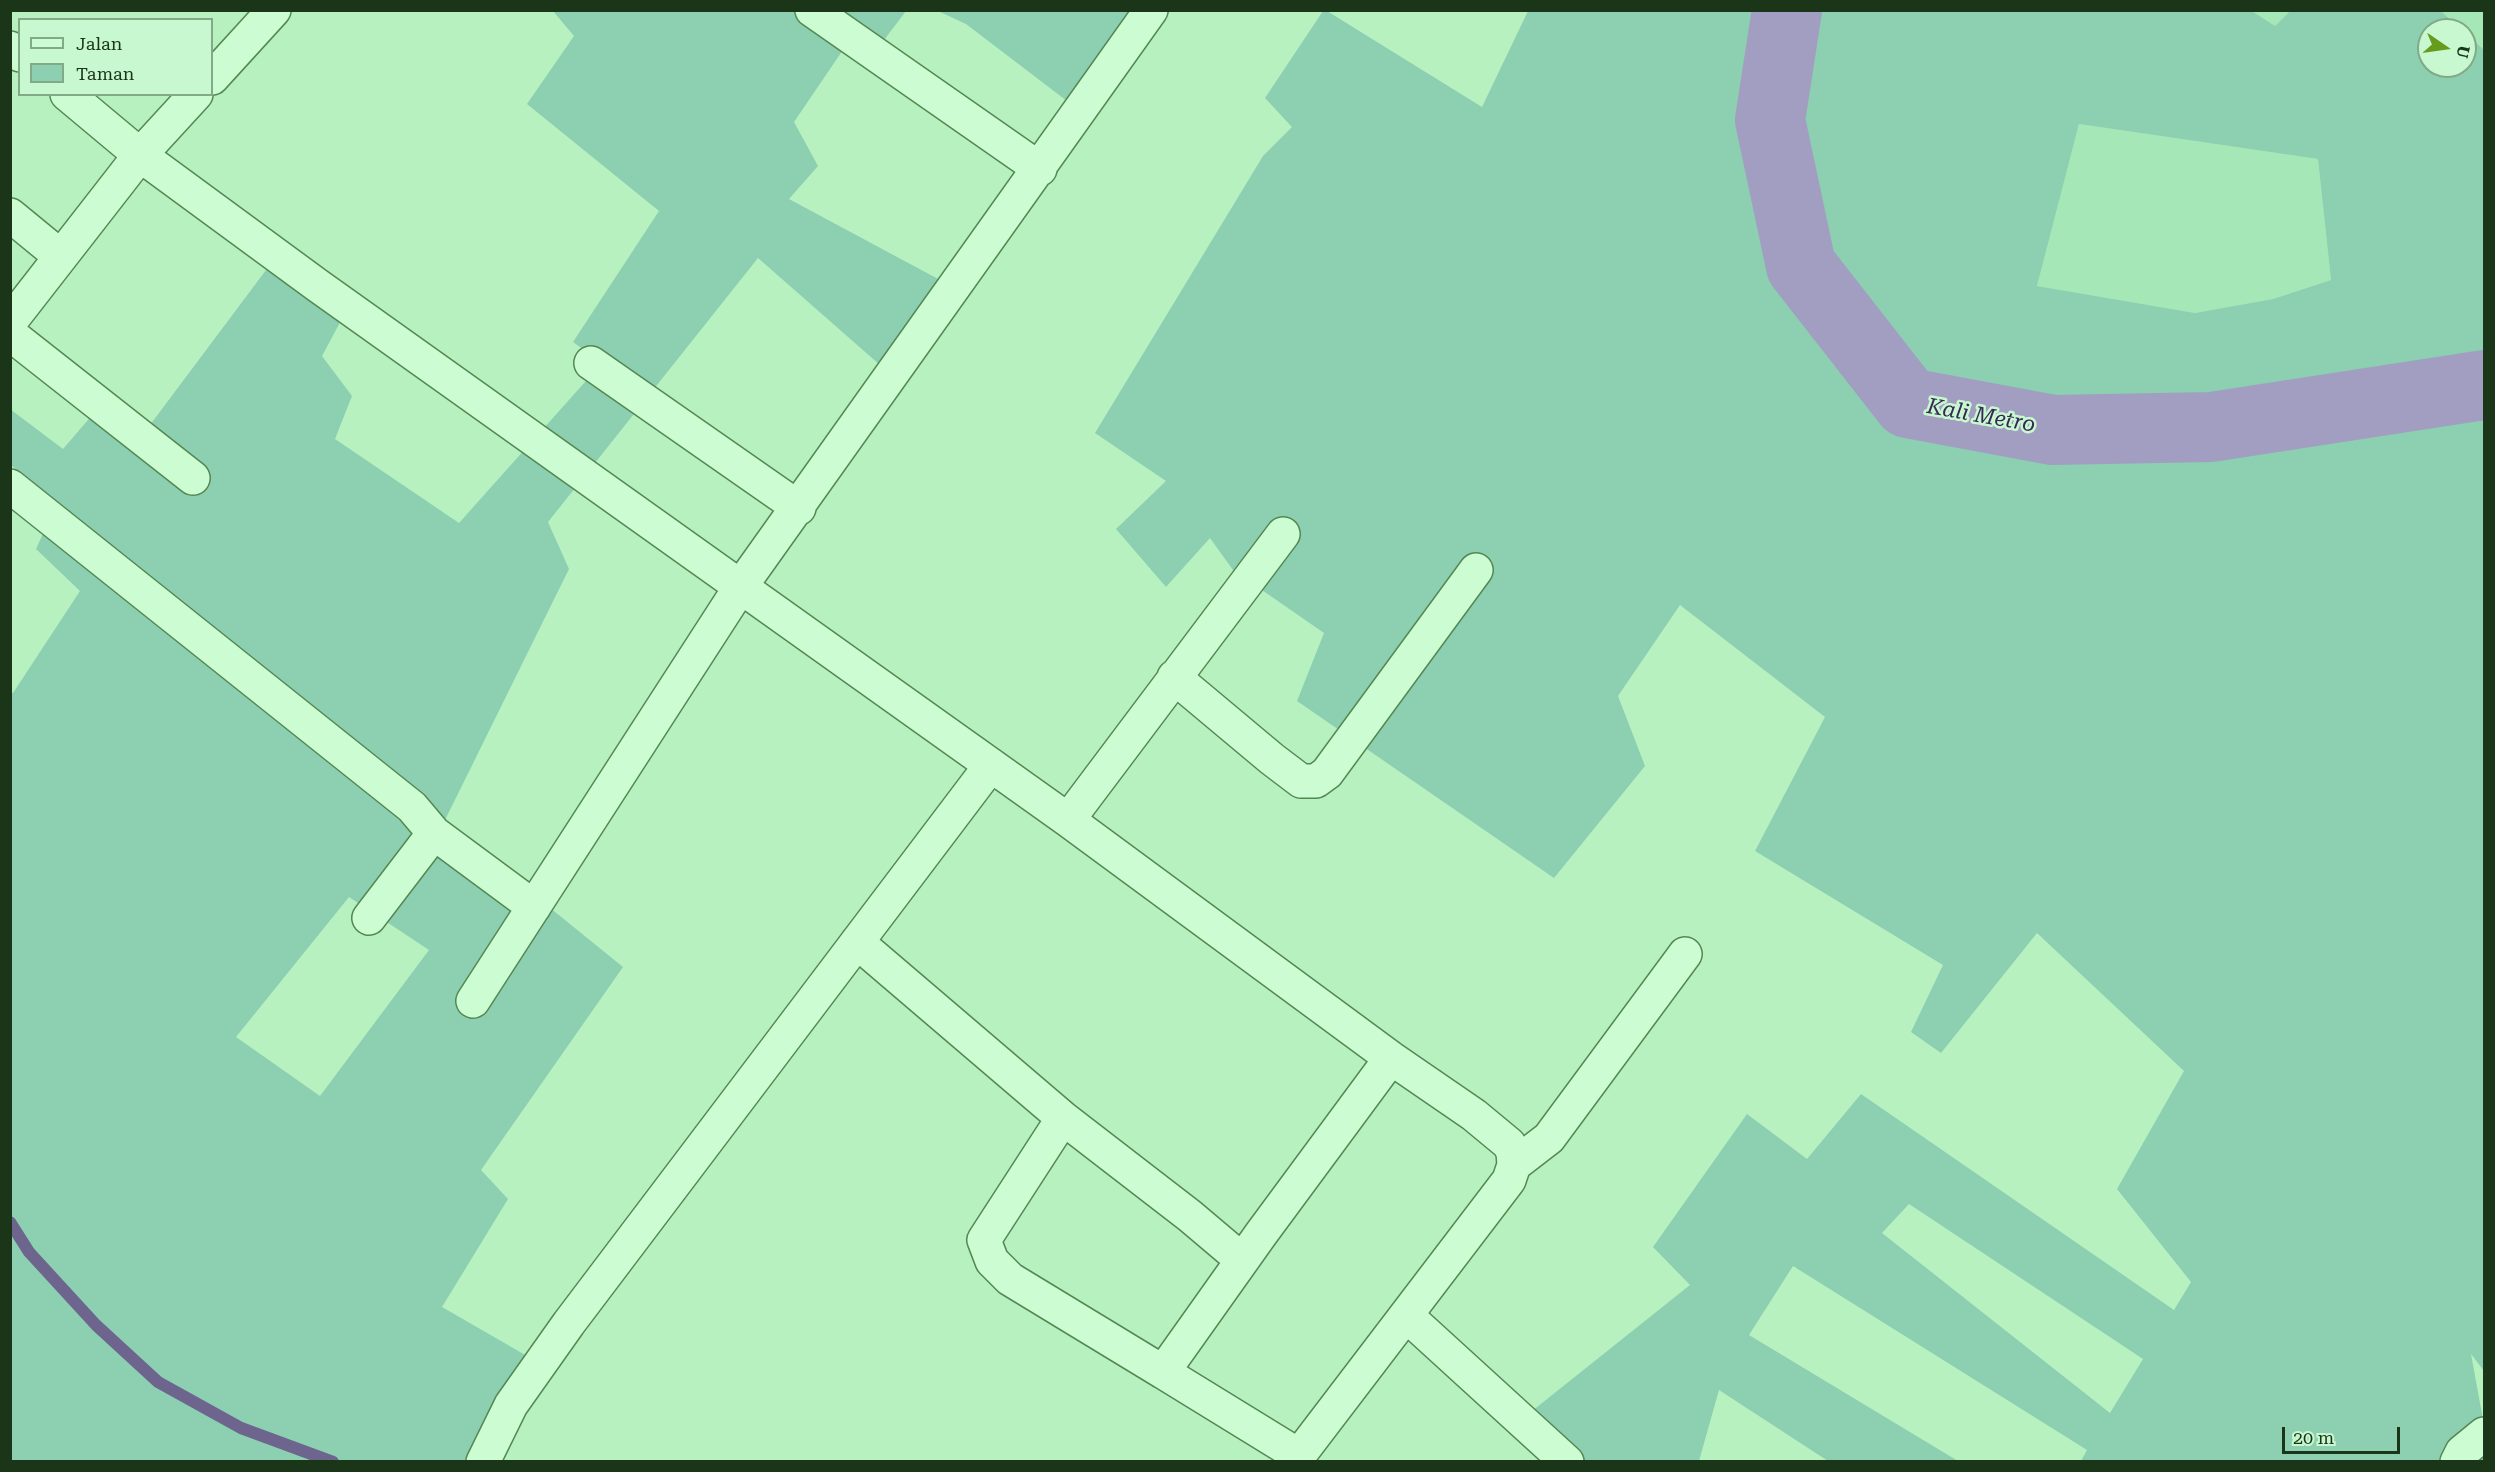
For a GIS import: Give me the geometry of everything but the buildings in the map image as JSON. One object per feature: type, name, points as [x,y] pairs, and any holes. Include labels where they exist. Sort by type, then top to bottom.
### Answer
[{"type":"street","points":[[213,77],[274,10]]},
{"type":"street","points":[[812,10],[1040,169]]},
{"type":"street","points":[[473,1001],[741,586],[799,508],[1151,10]]},
{"type":"street","points":[[69,96],[140,155],[543,447],[1068,820],[1391,1058],[1474,1115],[1509,1144],[1513,1152],[1514,1166],[1509,1180],[1296,1458],[1163,1372],[1010,1279],[992,1261],[984,1240],[1063,1118]]},
{"type":"street","points":[[10,322],[140,155],[194,96]]},
{"type":"street","points":[[10,215],[60,256]]},
{"type":"street","points":[[10,334],[193,478]]},
{"type":"street","points":[[591,363],[799,508]]},
{"type":"street","points":[[10,486],[412,807],[435,833],[534,907]]},
{"type":"street","points":[[1068,820],[1283,534]]},
{"type":"street","points":[[1174,677],[1279,764],[1301,780],[1316,781],[1327,773],[1476,570]]},
{"type":"street","points":[[483,1461],[511,1406],[569,1323],[991,765]]},
{"type":"street","points":[[369,918],[435,833]]},
{"type":"street","points":[[857,942],[1063,1118],[1190,1216],[1242,1260]]},
{"type":"street","points":[[1514,1166],[1549,1138],[1685,954]]},
{"type":"street","points":[[1163,1372],[1242,1260],[1391,1058]]},
{"type":"street","points":[[1407,1316],[1567,1461]]},
{"type":"street","points":[[2457,1461],[2462,1452],[2484,1434]]},
{"type":"green space","points":[[2250,10],[2275,26],[2290,11],[2441,11],[2449,18],[2417,18],[2417,78],[2477,78],[2477,43],[2484,50],[2484,1371],[2471,1354],[2484,1425],[2484,1461],[2081,1461],[2087,1450],[1793,1266],[1749,1335],[1958,1461],[1828,1461],[1719,1390],[1699,1461],[1567,1461],[1522,1419],[1690,1285],[1653,1247],[1747,1114],[1807,1159],[1861,1094],[2174,1310],[2191,1282],[2117,1189],[2184,1071],[2037,933],[1941,1053],[1911,1032],[1943,965],[1755,851],[1825,717],[1680,605],[1618,696],[1645,766],[1554,878],[1297,701],[1324,633],[1233,570],[1210,538],[1166,587],[1116,529],[1166,481],[1095,433],[1263,156],[1292,127],[1265,98],[1323,11],[1327,11],[1482,107],[1528,11]],"holes":[[[2079,124],[2318,159],[2331,280],[2273,299],[2195,313],[2037,286]],[[1909,1204],[2143,1359],[2110,1413],[1882,1233]]]},
{"type":"green space","points":[[553,11],[906,11],[872,56],[849,41],[794,122],[818,166],[789,199],[940,280],[880,365],[758,258],[548,522],[569,569],[444,822],[623,967],[481,1170],[508,1199],[442,1307],[527,1356],[477,1461],[11,1461],[11,692],[13,693],[80,591],[36,549],[56,505],[11,465],[10,409],[63,449],[100,406],[147,429],[269,266],[344,315],[322,356],[352,396],[335,439],[459,523],[602,363],[573,342],[659,211],[527,104],[574,36]],"holes":[[[349,897],[429,950],[320,1096],[236,1037]]]},
{"type":"green space","points":[[938,11],[1132,11],[1067,101],[966,24]]},
{"type":"green space","points":[[2250,11],[2290,11],[2275,26]]},
{"type":"green space","points":[[2441,11],[2484,11],[2484,50],[2477,43],[2477,18],[2450,18]]},
{"type":"green space","points":[[2079,124],[2318,159],[2331,280],[2273,299],[2195,313],[2037,286]]},
{"type":"waterway","name":"Kali Metro","points":[[1787,10],[1770,120],[1801,266],[1908,403],[2053,430],[2211,427],[2484,385]]},
{"type":"waterway","points":[[10,1222],[29,1252],[96,1325],[158,1382],[241,1428],[333,1462]]}]
